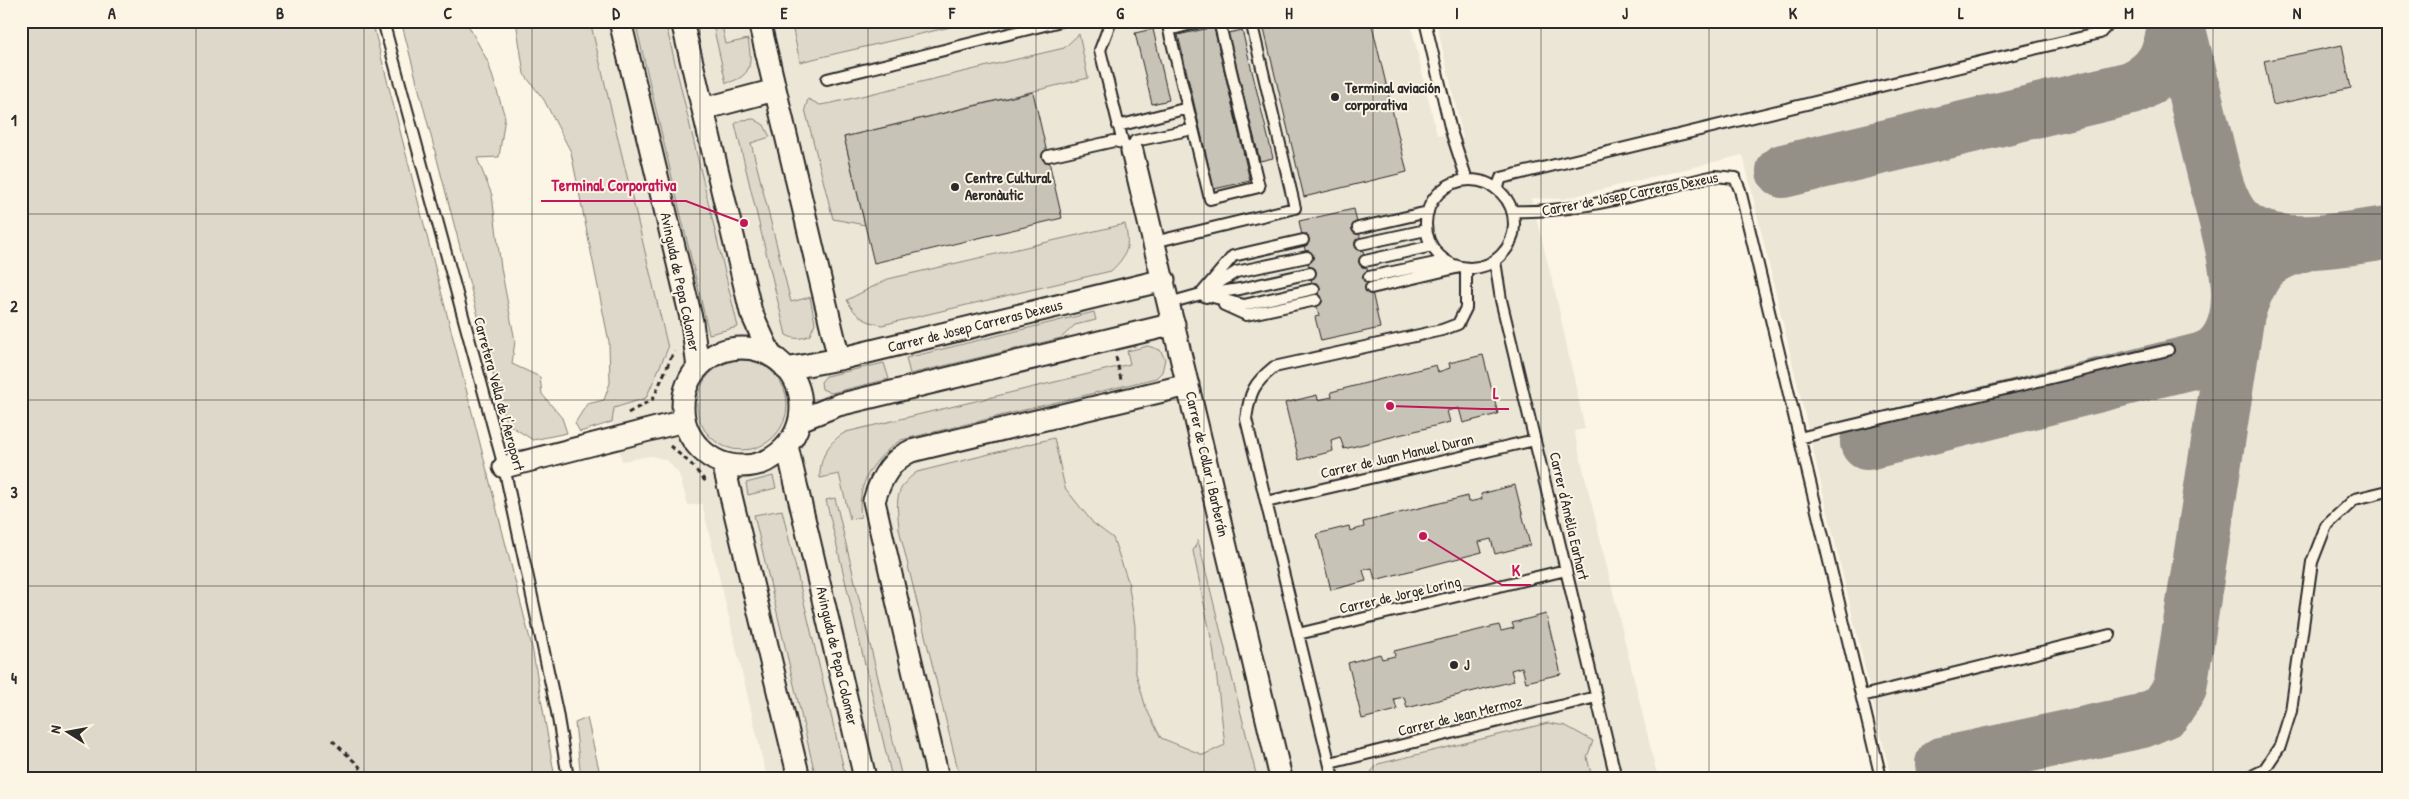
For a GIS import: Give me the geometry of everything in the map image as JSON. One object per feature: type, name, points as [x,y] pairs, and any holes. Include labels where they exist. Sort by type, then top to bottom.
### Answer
[{"type":"street","name":"Avinguda de Pepa Colomer","points":[[620,21],[692,322],[698,368]]},
{"type":"street","points":[[682,21],[751,312],[779,362],[800,394],[800,420],[787,446],[763,463],[743,466],[723,464],[710,458],[693,441],[684,421],[684,394],[698,368],[713,355],[730,349],[756,349],[779,362]]},
{"type":"street","points":[[759,21],[839,359]]},
{"type":"street","points":[[703,109],[775,90]]},
{"type":"street","name":"Carrer de Collar i Barberán","points":[[1127,147],[1164,280],[1281,778]]},
{"type":"street","name":"Carrer de Josep Carreras Dexeus","points":[[779,362],[839,359],[1164,280]]},
{"type":"street","points":[[800,420],[838,405],[1174,324]]},
{"type":"street","points":[[938,778],[874,501],[878,484],[896,460],[911,451],[1188,385]]},
{"type":"street","points":[[504,467],[684,421]]},
{"type":"street","name":"Avinguda de Pepa Colomer","points":[[787,446],[866,778]]},
{"type":"street","points":[[723,464],[800,778]]},
{"type":"lane","name":"Carretera Vella de l'Aeroport","points":[[384,21],[504,467],[557,712],[568,778]]},
{"type":"lane","points":[[827,79],[1061,21]]},
{"type":"lane","points":[[1111,21],[1100,50],[1118,126],[1127,147]]},
{"type":"lane","points":[[1203,21],[1169,30],[1210,198],[1259,186],[1219,21]]},
{"type":"lane","points":[[1154,242],[1295,208],[1251,21]]},
{"type":"lane","points":[[1425,21],[1451,131],[1467,180]]},
{"type":"lane","points":[[1497,189],[1502,178],[2100,33],[2111,21]]},
{"type":"lane","points":[[1118,126],[1188,108]]},
{"type":"lane","points":[[1127,147],[1134,141],[1193,129]]},
{"type":"lane","points":[[1048,156],[1114,140],[1127,147]]},
{"type":"lane","name":"Carrer de Josep Carreras Dexeus","points":[[1512,211],[1534,212],[1569,208],[1715,176],[1735,178],[1740,190],[1799,438]]},
{"type":"lane","points":[[1371,288],[1463,268],[1482,267],[1495,261],[1504,253],[1513,233],[1512,211],[1508,202],[1497,189],[1486,183],[1467,180],[1444,188],[1434,198],[1428,212],[1426,230],[1432,246],[1445,261],[1463,268]]},
{"type":"lane","points":[[1358,228],[1428,212]]},
{"type":"lane","points":[[1362,244],[1426,230]]},
{"type":"lane","points":[[1201,294],[1232,256],[1303,240]]},
{"type":"lane","points":[[1365,261],[1432,246]]},
{"type":"lane","points":[[1201,294],[1236,272],[1307,257]]},
{"type":"lane","points":[[1369,277],[1445,261]]},
{"type":"lane","name":"Carrer d'Amèlia Earhart","points":[[1495,261],[1501,300],[1616,778]]},
{"type":"lane","points":[[1333,778],[1246,419],[1250,395],[1256,381],[1274,367],[1442,330],[1458,324],[1466,308],[1463,268]]},
{"type":"lane","points":[[1169,302],[1201,294],[1240,289],[1310,273]]},
{"type":"lane","points":[[1245,310],[1314,289]]},
{"type":"lane","points":[[1201,294],[1245,310],[1316,300]]},
{"type":"lane","points":[[1880,778],[1799,438],[2168,350]]},
{"type":"lane","name":"Carrer de Juan Manuel Duran","points":[[1266,502],[1535,440]]},
{"type":"lane","points":[[2248,778],[2264,770],[2280,746],[2290,711],[2312,562],[2326,526],[2355,499],[2388,491]]},
{"type":"lane","name":"Carrer de Jorge Loring","points":[[1298,634],[1566,570]]},
{"type":"lane","points":[[1862,696],[2110,635]]},
{"type":"lane","name":"Carrer de Jean Mermoz","points":[[1330,763],[1596,697]]},
{"type":"path","name":"Avinguda de Pepa Colomer","points":[[629,421],[627,414],[653,399],[675,349]]},
{"type":"path","points":[[662,446],[670,446],[684,458],[710,488]]},
{"type":"path","points":[[332,740],[359,766],[367,778]]},
{"type":"shaded area","points":[[21,21],[372,21],[532,647],[555,778],[21,778]]},
{"type":"shaded area","points":[[401,21],[466,21],[488,62],[505,117],[499,157],[477,158],[492,195],[501,268],[515,341],[512,364],[540,377],[542,394],[562,418],[567,433],[533,440],[506,423]]},
{"type":"shaded area","points":[[516,21],[590,21],[668,348],[646,398],[614,408],[612,422],[580,432],[575,423],[587,404],[604,400],[610,383],[609,342],[571,152],[544,100],[524,74]]},
{"type":"shaded area","points":[[590,21],[1410,21],[1437,135],[1463,138],[1436,21],[2388,21],[2388,778],[1891,778],[1743,155],[1563,199],[1531,198],[1554,287],[1585,429],[1574,431],[1658,778],[767,778],[702,504],[688,505],[679,474],[667,460],[651,456],[622,461],[612,422],[614,408],[668,348]]},
{"type":"shaded area","points":[[635,21],[665,21],[738,327],[709,334]]},
{"type":"shaded area","points":[[712,21],[721,21],[726,44],[748,39],[750,61],[746,73],[726,83]]},
{"type":"shaded area","points":[[791,21],[976,21],[800,62]]},
{"type":"shaded area","points":[[1079,34],[1088,78],[844,137],[865,225],[833,219],[805,109],[808,99],[820,105],[832,103],[1064,48]]},
{"type":"shaded area","points":[[754,119],[764,125],[770,137],[751,143],[791,302],[810,297],[815,323],[810,335],[801,338],[792,338],[786,335],[735,124],[741,120]]},
{"type":"shaded area","points":[[1125,224],[1126,250],[1121,260],[1111,271],[882,325],[861,317],[853,310],[847,300],[888,279]]},
{"type":"shaded area","points":[[1094,312],[1096,320],[1075,325],[1061,338],[910,374],[906,358]]},
{"type":"shaded area","points":[[1148,346],[1160,350],[1165,359],[1162,372],[1156,378],[901,440],[875,463],[869,472],[861,493],[861,517],[850,519],[839,474],[820,478],[821,464],[826,451],[835,440],[846,432],[1130,364],[1127,351]]},
{"type":"shaded area","points":[[742,360],[759,364],[774,373],[783,388],[787,405],[783,422],[774,437],[759,446],[742,450],[725,446],[710,437],[701,422],[697,405],[701,388],[710,373],[725,364]]},
{"type":"shaded area","points":[[884,363],[889,379],[831,393],[822,389],[821,382],[826,376]]},
{"type":"shaded area","points":[[1054,438],[1065,488],[1093,523],[1113,538],[1128,581],[1135,626],[1135,670],[1146,708],[1161,738],[1203,755],[1225,745],[1213,647],[1193,551],[1198,540],[1257,778],[1231,778],[1229,774],[1180,772],[1171,778],[960,778],[899,529],[898,497],[904,484],[917,472]]},
{"type":"shaded area","points":[[773,476],[776,488],[748,495],[746,483]]},
{"type":"shaded area","points":[[835,498],[902,778],[892,778],[826,500]]},
{"type":"shaded area","points":[[782,510],[846,778],[816,778],[754,515]]},
{"type":"shaded area","points":[[587,718],[601,778],[581,778],[575,723]]},
{"type":"shaded area","points":[[1548,723],[1566,726],[1593,741],[1587,757],[1592,778],[1366,778],[1378,764]]},
{"type":"building","name":"Terminal aviación corporativa","points":[[1262,21],[1371,21],[1407,172],[1304,197]]},
{"type":"building","points":[[1214,27],[1250,181],[1214,189],[1178,35]]},
{"type":"building","points":[[1153,29],[1169,100],[1152,104],[1135,33]]},
{"type":"building","points":[[1242,30],[1273,158],[1260,161],[1228,33]]},
{"type":"building","points":[[2342,45],[2351,88],[2273,105],[2264,61]]},
{"type":"building","name":"Centre Cultural Aeronàutic","points":[[1033,92],[1062,218],[874,263],[844,137]]},
{"type":"building","points":[[1354,209],[1380,328],[1321,341],[1315,317],[1319,316],[1299,221]]},
{"type":"building","points":[[1483,355],[1498,414],[1463,423],[1459,408],[1447,411],[1450,422],[1344,449],[1340,437],[1331,440],[1333,451],[1299,460],[1285,403],[1317,395],[1318,400],[1332,397],[1331,392],[1436,365],[1438,372],[1450,368],[1449,363]]},
{"type":"building","points":[[1515,485],[1530,545],[1495,554],[1491,539],[1479,542],[1482,552],[1375,580],[1372,568],[1363,570],[1366,581],[1331,590],[1317,534],[1349,526],[1350,531],[1364,527],[1363,522],[1468,496],[1469,502],[1482,499],[1481,494]]},
{"type":"building","name":"J","points":[[1546,614],[1561,674],[1526,682],[1522,667],[1511,670],[1514,681],[1407,708],[1404,697],[1394,699],[1397,710],[1362,719],[1348,663],[1380,654],[1382,659],[1395,656],[1394,651],[1499,625],[1501,631],[1514,628],[1512,623]]},
{"type":"taxiway","points":[[1783,171],[2131,88],[2150,77],[2163,62],[2171,43],[2174,21]]},
{"type":"taxiway","points":[[2177,21],[2216,182],[2225,205],[2235,221],[2255,234],[2272,240],[2291,242],[2332,241],[2388,233]]},
{"type":"taxiway","points":[[1867,443],[2200,360],[2218,351],[2230,335],[2236,315],[2238,293],[2232,246],[2216,182]]},
{"type":"taxiway","points":[[1942,764],[2142,721],[2165,711],[2180,688],[2238,313],[2254,275],[2261,267],[2278,254],[2306,244]]},
{"type":"place","name":"Terminal aviación corporativa","points":[[1335,97]]},
{"type":"place","name":"Centre Cultural Aeronàutic","points":[[955,187]]},
{"type":"place","name":"Terminal Corporativa","points":[[744,223]]},
{"type":"place","name":"L","points":[[1390,406]]},
{"type":"place","name":"K","points":[[1423,536]]},
{"type":"place","name":"J","points":[[1454,665]]}]
